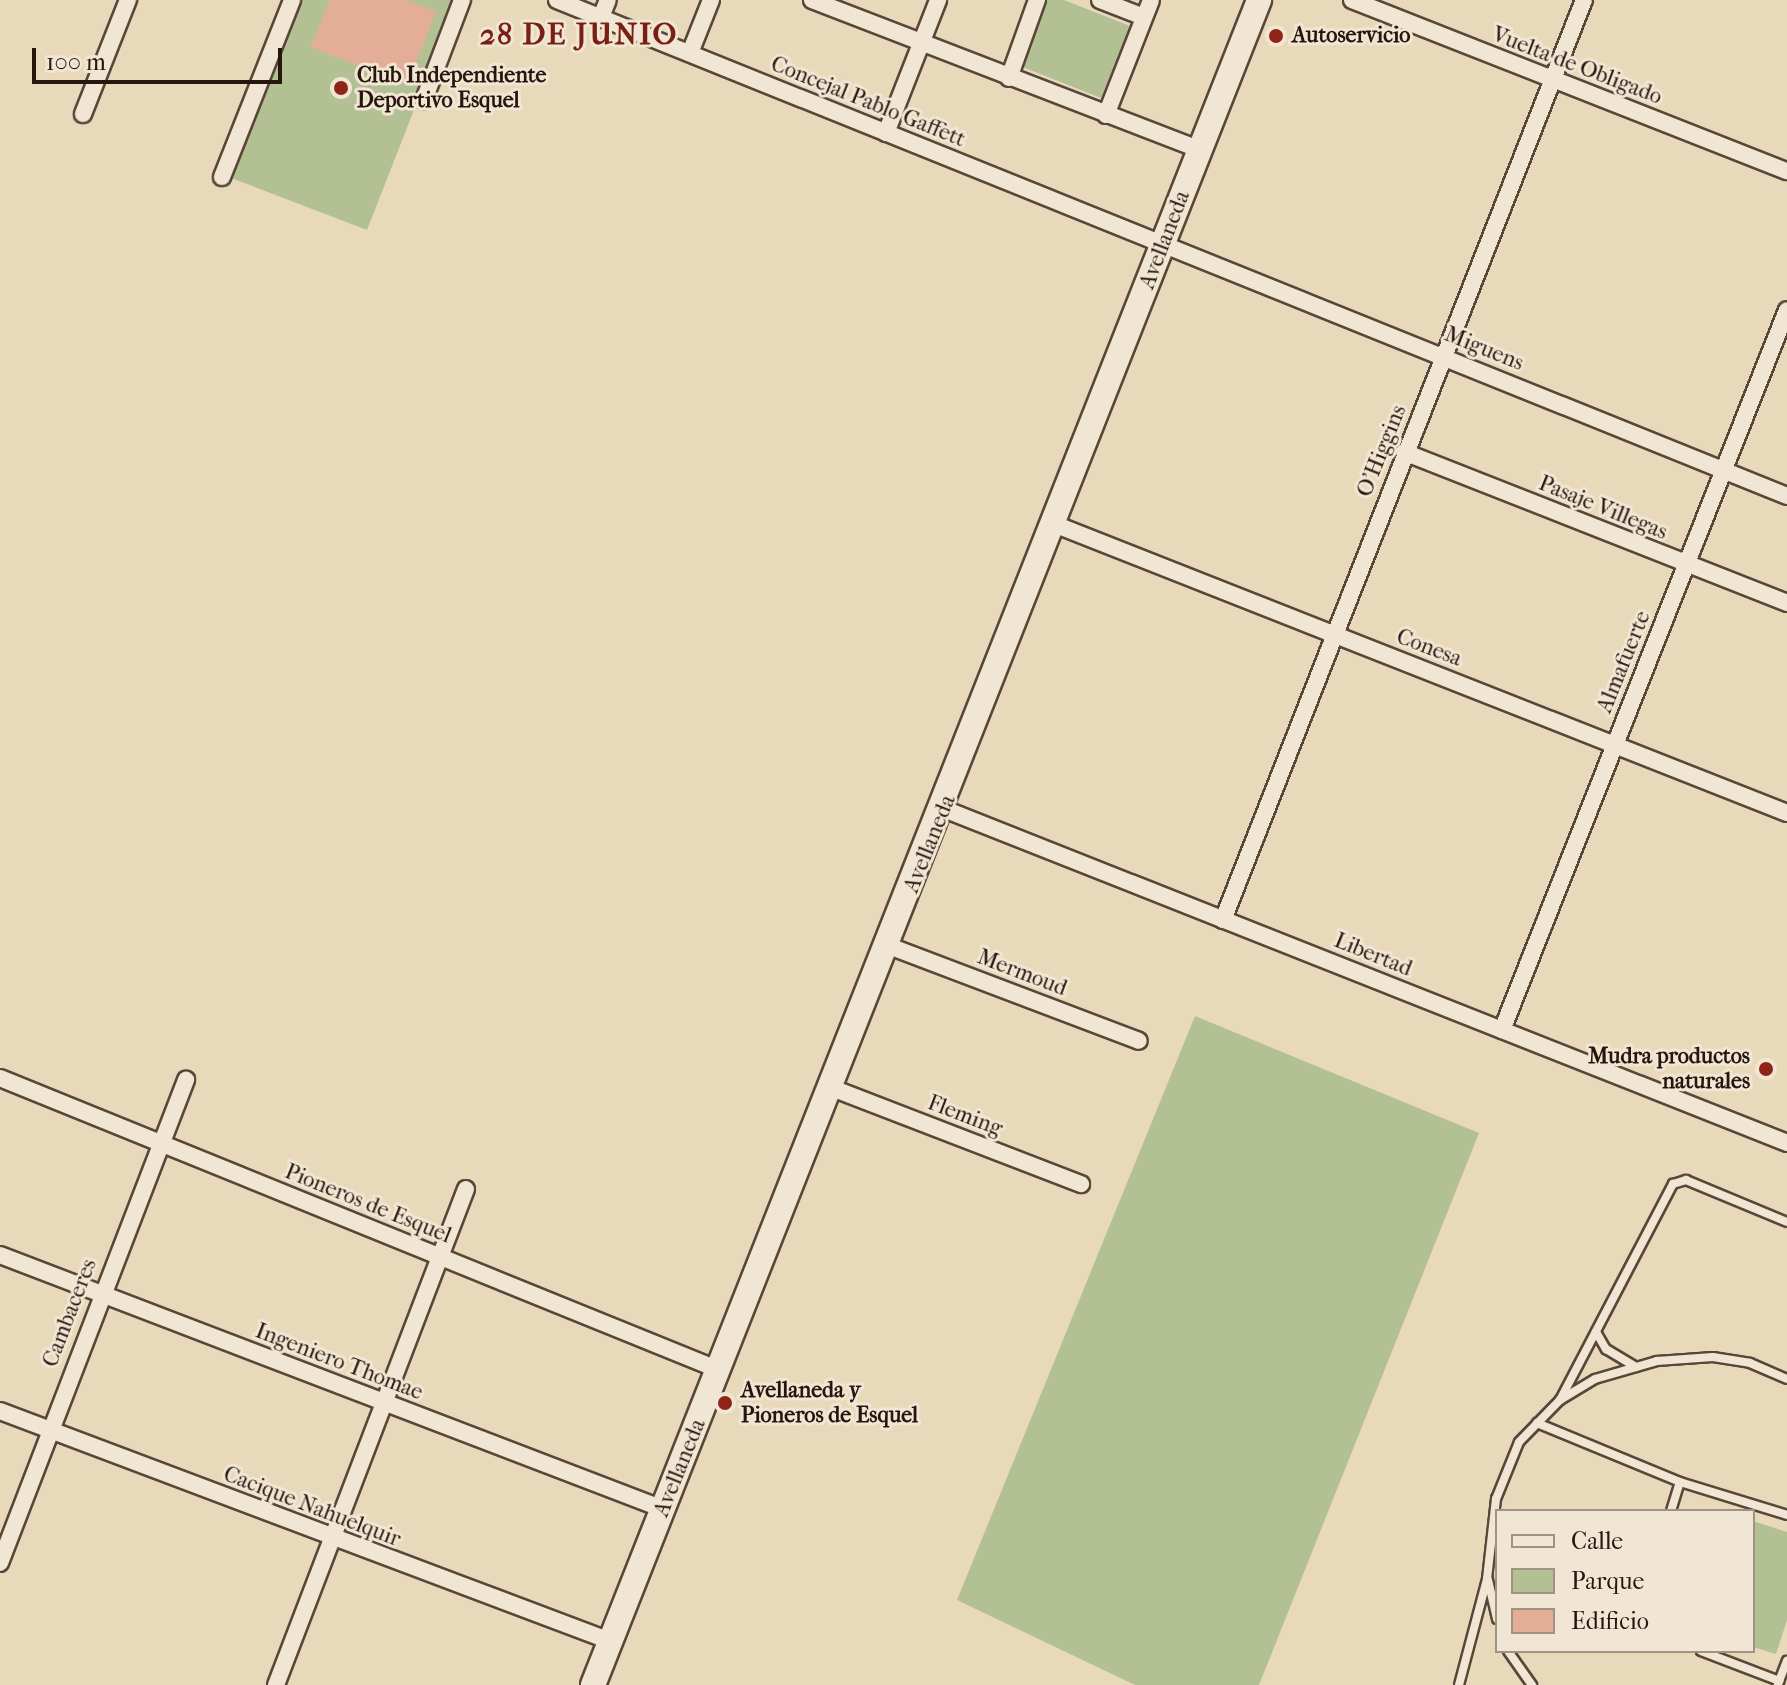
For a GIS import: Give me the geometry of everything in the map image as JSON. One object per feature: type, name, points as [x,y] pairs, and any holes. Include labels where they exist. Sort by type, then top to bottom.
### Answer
[{"type":"street","points":[[83,114],[128,0]]},
{"type":"street","points":[[222,177],[292,0]]},
{"type":"street","points":[[424,100],[462,0]]},
{"type":"street","name":"Concejal Pablo Gaffett","points":[[557,0],[1163,246]]},
{"type":"street","points":[[601,17],[608,0]]},
{"type":"street","points":[[690,53],[711,0]]},
{"type":"street","points":[[886,133],[938,0]]},
{"type":"street","points":[[1009,78],[1037,0]]},
{"type":"street","points":[[1100,0],[1144,17]]},
{"type":"street","points":[[1106,115],[1151,0]]},
{"type":"street","name":"Avellaneda","points":[[593,1685],[944,809],[1259,0]]},
{"type":"street","name":"Vuelta de Obligado","points":[[1352,0],[1787,171]]},
{"type":"street","name":"O'Higgins","points":[[1223,920],[1404,452],[1584,0]]},
{"type":"street","points":[[823,2],[921,44],[1200,150]]},
{"type":"street","name":"Miguens","points":[[1163,246],[1787,496]]},
{"type":"street","name":"Almafuerte","points":[[1502,1030],[1787,310]]},
{"type":"street","name":"Pasaje Villegas","points":[[1404,452],[1787,603]]},
{"type":"street","name":"Conesa","points":[[1054,524],[1787,813]]},
{"type":"street","name":"Libertad","points":[[944,809],[1787,1142]]},
{"type":"street","name":"Mermoud","points":[[889,946],[1139,1041]]},
{"type":"street","name":"Pioneros de Esquel","points":[[0,1078],[719,1370]]},
{"type":"street","name":"Cambaceres","points":[[0,1563],[49,1429],[186,1080]]},
{"type":"street","name":"Fleming","points":[[832,1088],[1081,1184]]},
{"type":"street","points":[[276,1685],[466,1189]]},
{"type":"street","name":"Ingeniero Thomae","points":[[0,1255],[663,1509]]},
{"type":"street","name":"Cacique Nahuelquir","points":[[0,1411],[610,1641]]},
{"type":"lane","points":[[1560,1400],[1673,1184],[1686,1180],[1787,1222]]},
{"type":"lane","points":[[1596,1332],[1606,1349],[1637,1367]]},
{"type":"lane","points":[[1459,1685],[1487,1579],[1496,1499],[1519,1442],[1560,1400],[1595,1379],[1637,1367],[1713,1357],[1750,1363],[1787,1379]]},
{"type":"lane","points":[[1537,1423],[1680,1482],[1787,1515]]},
{"type":"lane","points":[[1672,1509],[1680,1482]]},
{"type":"lane","points":[[1487,1579],[1495,1581]]},
{"type":"lane","points":[[1487,1579],[1495,1611]]},
{"type":"lane","points":[[1509,1653],[1532,1685]]},
{"type":"lane","points":[[1706,1653],[1779,1683],[1787,1661]]},
{"type":"green space","name":"Club Independiente Deportivo Esquel","points":[[294,0],[457,0],[367,230],[226,176]]},
{"type":"green space","points":[[1047,0],[1064,0],[1130,26],[1101,98],[1020,66]]},
{"type":"green space","points":[[1195,1016],[1479,1133],[1259,1685],[1135,1685],[957,1600]]},
{"type":"green space","points":[[1755,1522],[1787,1532],[1787,1620],[1776,1654],[1755,1648]]},
{"type":"building","name":"Club Independiente Deportivo Esquel","points":[[330,0],[406,0],[436,12],[407,85],[311,47]]},
{"type":"place","name":"Autoservicio","points":[[1276,36]]},
{"type":"place","name":"Club Independiente Deportivo Esquel","points":[[341,88]]},
{"type":"place","name":"Mudra productos naturales","points":[[1766,1069]]},
{"type":"place","name":"Avellaneda y Pioneros de Esquel","points":[[725,1403]]},
{"type":"district","name":"28 DE JUNIO","points":[[579,35]]}]
